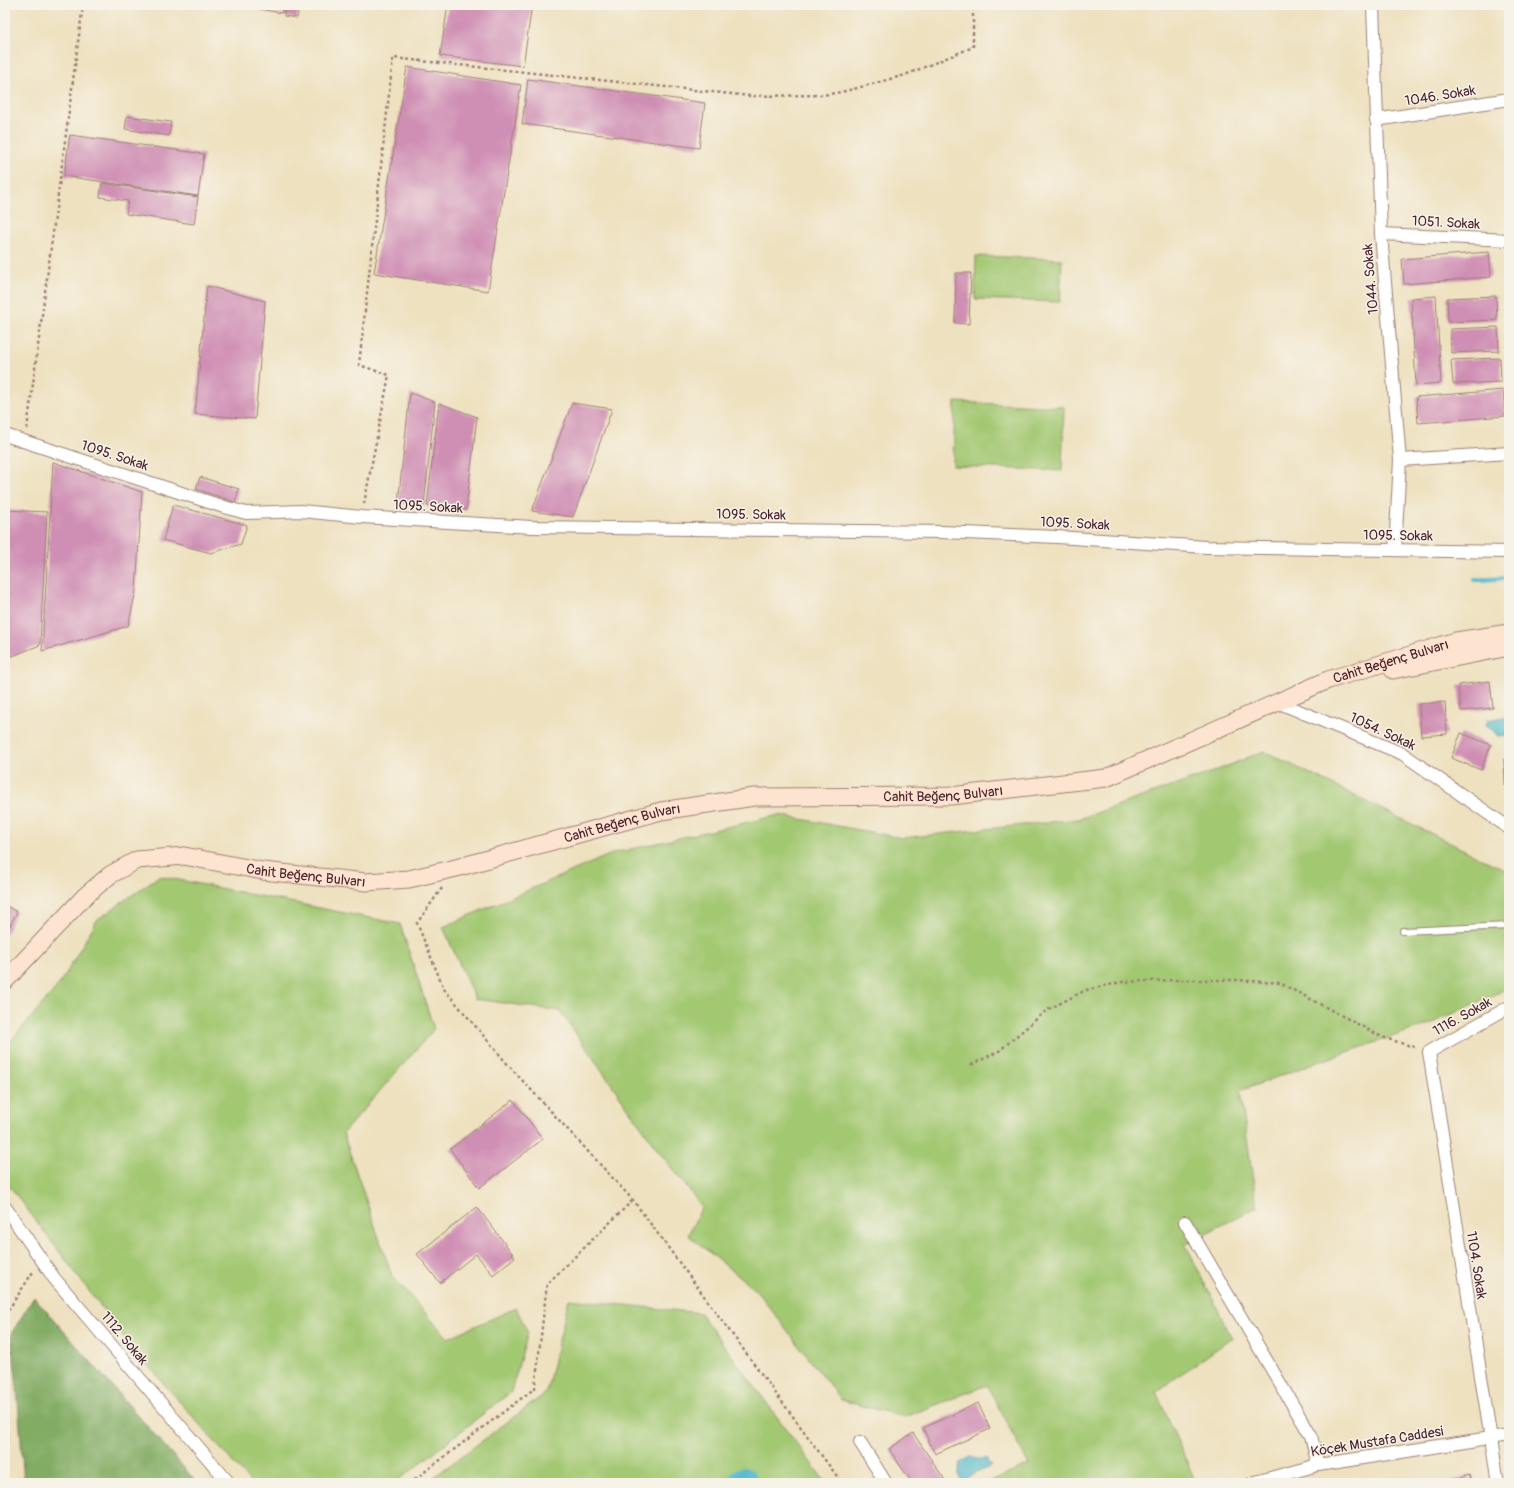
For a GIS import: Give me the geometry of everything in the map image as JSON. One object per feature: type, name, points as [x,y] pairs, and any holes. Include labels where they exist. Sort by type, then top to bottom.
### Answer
[{"type":"main road","name":"Cahit Beğenç Bulvarı","points":[[5,982],[85,896],[110,875],[137,860],[184,856],[264,871],[366,882],[409,879],[456,868],[661,810],[754,797],[951,796],[1106,778],[1328,680],[1456,641],[1509,633]]},
{"type":"main road","name":"Cahit Beğenç Bulvarı","points":[[1277,702],[1392,670],[1509,647]]},
{"type":"street","name":"1044. Sokak","points":[[1373,5],[1381,234],[1400,460],[1395,550]]},
{"type":"street","name":"1046. Sokak","points":[[1376,120],[1509,99]]},
{"type":"street","name":"1051. Sokak","points":[[1381,234],[1509,240]]},
{"type":"street","name":"1095. Sokak","points":[[5,435],[221,506],[246,512],[301,511],[362,517],[532,527],[940,532],[1057,537],[1206,547],[1509,552]]},
{"type":"street","points":[[1400,460],[1509,453]]},
{"type":"street","name":"1054. Sokak","points":[[1277,702],[1403,754],[1509,828]]},
{"type":"street","name":"1116. Sokak","points":[[1429,1052],[1509,1007]]},
{"type":"street","name":"1104. Sokak","points":[[1429,1052],[1489,1438],[1498,1483]]},
{"type":"street","name":"1112. Sokak","points":[[5,1207],[54,1278],[229,1483]]},
{"type":"street","points":[[1185,1222],[1311,1436],[1318,1465]]},
{"type":"street","name":"Köçek Mustafa Caddesi","points":[[1252,1483],[1318,1465],[1509,1434]]},
{"type":"street","points":[[860,1442],[886,1483]]},
{"type":"lane","points":[[1403,930],[1509,926]]},
{"type":"path","points":[[25,441],[83,5]]},
{"type":"path","points":[[362,517],[390,375],[358,365],[393,58],[750,96],[824,95],[846,92],[905,75],[973,47],[972,5]]},
{"type":"path","points":[[456,868],[416,923],[444,989],[510,1067],[633,1200],[842,1483]]},
{"type":"path","points":[[970,1065],[999,1051],[1047,1010],[1086,990],[1122,982],[1175,980],[1237,980],[1280,983],[1382,1036],[1429,1052]]},
{"type":"path","points":[[410,1483],[535,1388],[547,1284],[633,1200]]},
{"type":"path","points":[[5,1315],[41,1259]]},
{"type":"path","points":[[5,1414],[8,1441]]},
{"type":"green space","points":[[976,256],[1062,259],[1060,302],[975,299]]},
{"type":"green space","points":[[955,402],[1064,407],[1062,471],[953,466]]},
{"type":"green space","points":[[1264,751],[1509,872],[1509,988],[1430,1024],[1309,1065],[1240,1091],[1257,1207],[1185,1244],[1232,1338],[1156,1392],[1196,1483],[986,1483],[1029,1465],[987,1385],[905,1417],[841,1400],[756,1290],[688,1235],[702,1207],[657,1149],[560,1011],[475,999],[443,927],[614,853],[779,815],[902,838],[1079,819],[1213,772]]},
{"type":"green space","points":[[159,876],[400,924],[434,1029],[343,1133],[392,1276],[448,1338],[516,1308],[528,1333],[511,1392],[395,1483],[251,1483],[130,1345],[5,1180],[5,1048],[61,982],[97,920]]},
{"type":"green space","points":[[34,1297],[197,1483],[24,1483],[17,1387],[11,1334]]},
{"type":"green space","points":[[569,1299],[700,1313],[826,1483],[426,1483],[546,1393]]},
{"type":"water","points":[[1503,717],[1509,718],[1509,737],[1499,736],[1486,725],[1488,720]]},
{"type":"water","points":[[971,1457],[982,1460],[987,1458],[988,1464],[991,1466],[961,1481],[958,1475],[961,1462]]},
{"type":"building","points":[[234,5],[283,5],[282,13]]},
{"type":"building","points":[[285,5],[299,5],[297,18],[284,16]]},
{"type":"building","points":[[448,5],[532,5],[523,66],[440,56]]},
{"type":"building","points":[[407,67],[521,85],[488,291],[374,273]]},
{"type":"building","points":[[528,79],[705,103],[699,148],[522,124]]},
{"type":"building","points":[[127,116],[171,122],[169,136],[125,129]]},
{"type":"building","points":[[70,135],[204,154],[198,196],[64,176]]},
{"type":"building","points":[[102,183],[198,197],[194,224],[126,214],[128,201],[100,197]]},
{"type":"building","points":[[1489,252],[1491,277],[1404,284],[1402,259]]},
{"type":"building","points":[[956,273],[971,273],[969,324],[955,323]]},
{"type":"building","points":[[207,286],[265,301],[255,419],[195,414]]},
{"type":"building","points":[[1436,296],[1441,383],[1416,385],[1411,298]]},
{"type":"building","points":[[1496,296],[1497,320],[1448,322],[1447,298]]},
{"type":"building","points":[[1498,327],[1499,351],[1451,353],[1450,329]]},
{"type":"building","points":[[1500,358],[1501,382],[1453,384],[1451,360]]},
{"type":"building","points":[[1503,390],[1505,416],[1418,423],[1416,397]]},
{"type":"building","points":[[410,393],[435,402],[424,505],[398,503]]},
{"type":"building","points":[[439,403],[477,417],[466,510],[427,506]]},
{"type":"building","points":[[572,403],[612,409],[573,517],[532,511]]},
{"type":"building","points":[[53,462],[142,492],[136,591],[128,626],[42,651]]},
{"type":"building","points":[[200,477],[239,489],[235,502],[196,489]]},
{"type":"building","points":[[173,505],[247,525],[241,544],[211,553],[163,540]]},
{"type":"building","points":[[5,510],[47,512],[40,645],[5,659]]},
{"type":"building","points":[[1490,681],[1493,708],[1461,711],[1458,685]]},
{"type":"building","points":[[1445,702],[1447,734],[1421,736],[1419,704]]},
{"type":"building","points":[[1461,733],[1491,745],[1481,770],[1451,758]]},
{"type":"building","points":[[1504,759],[1509,759],[1509,785],[1505,785]]},
{"type":"building","points":[[5,905],[17,912],[5,935]]},
{"type":"building","points":[[513,1100],[543,1139],[479,1188],[450,1149]]},
{"type":"building","points":[[477,1207],[515,1257],[493,1275],[476,1254],[440,1283],[417,1254]]},
{"type":"building","points":[[978,1403],[990,1429],[935,1454],[923,1428]]},
{"type":"building","points":[[913,1433],[947,1483],[912,1483],[889,1449]]},
{"type":"building","points":[[1469,1475],[1472,1483],[1448,1483]]},
{"type":"waterway","points":[[1475,580],[1509,578]]}]
